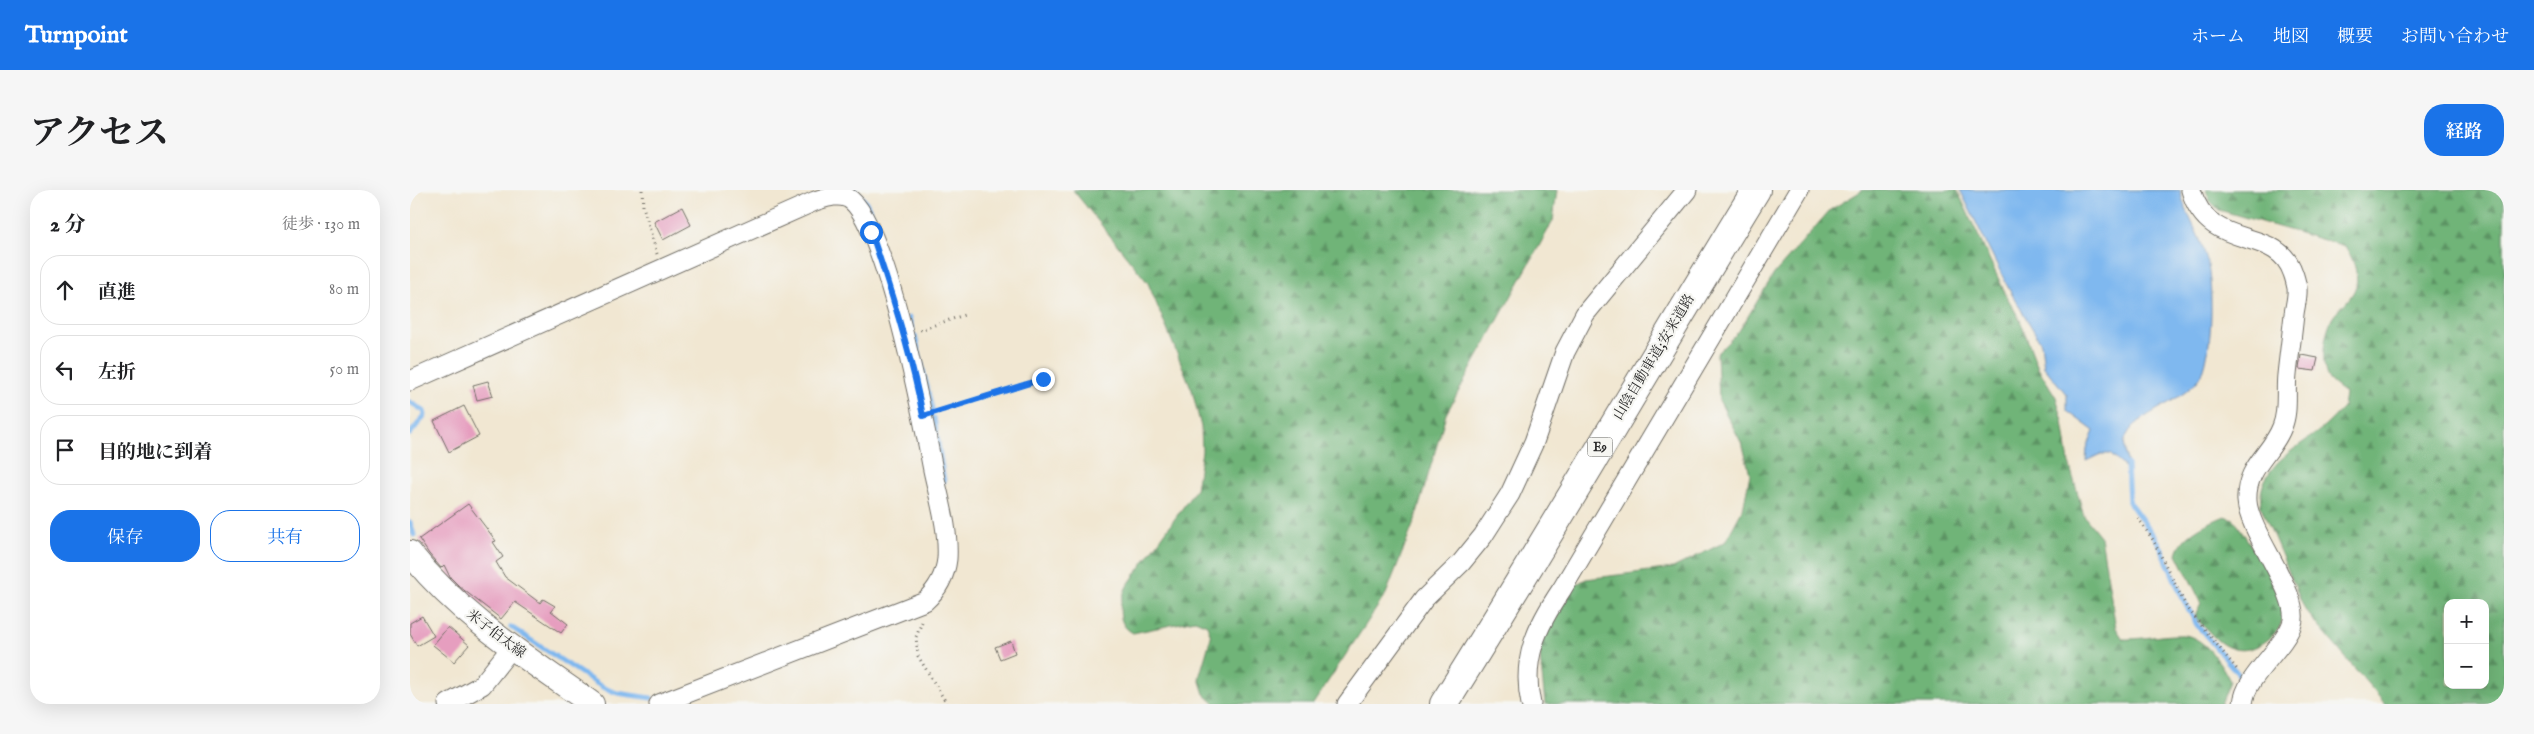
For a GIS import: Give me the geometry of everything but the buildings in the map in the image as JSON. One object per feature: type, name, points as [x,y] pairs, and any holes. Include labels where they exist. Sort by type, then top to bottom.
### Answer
[{"type":"highway","points":[[1643,374],[1737,190]]},
{"type":"highway","name":"山陰自動車道;安来道路","points":[[1444,704],[1519,584],[1643,374],[1756,190]]},
{"type":"highway","points":[[1732,228],[1762,190]]},
{"type":"main road","name":"米子伯太線","points":[[410,552],[446,594],[480,625],[592,704]]},
{"type":"street","points":[[1347,704],[1424,599],[1484,536],[1510,494],[1534,442],[1565,352],[1586,314],[1688,190]]},
{"type":"street","points":[[1531,704],[1529,694],[1530,652],[1541,621],[1562,589],[1798,190]]},
{"type":"street","points":[[2192,190],[2202,215],[2218,228],[2276,249],[2284,257],[2293,272],[2297,289],[2287,378],[2286,416],[2282,429],[2263,455],[2248,483],[2247,502],[2256,528],[2286,589],[2292,608],[2293,623],[2246,695]]},
{"type":"street","points":[[410,381],[815,202],[839,196],[849,199],[867,223],[905,336],[944,525],[947,558],[943,576],[935,592],[924,601],[659,704]]},
{"type":"street","points":[[448,704],[482,684],[512,648]]},
{"type":"path","points":[[642,190],[643,206],[654,237],[660,272]]},
{"type":"path","points":[[905,336],[964,315]]},
{"type":"path","points":[[923,416],[1033,381],[1046,380],[1050,388]]},
{"type":"path","points":[[2138,518],[2153,540],[2186,606],[2246,695]]},
{"type":"path","points":[[924,601],[923,617],[916,644],[918,656],[947,704]]},
{"type":"green space","points":[[1073,190],[1557,190],[1553,221],[1446,414],[1415,520],[1386,594],[1313,704],[1215,704],[1204,694],[1199,678],[1211,637],[1207,625],[1195,620],[1133,633],[1123,624],[1120,612],[1127,586],[1196,489],[1202,451],[1201,427],[1192,390],[1148,283]]},
{"type":"green space","points":[[1863,190],[1957,190],[2007,297],[2020,320],[2038,368],[2056,397],[2063,421],[2069,463],[2084,516],[2101,537],[2116,628],[2123,639],[2183,635],[2202,643],[2219,661],[2230,681],[2221,704],[1545,704],[1539,646],[1573,586],[1586,579],[1673,568],[1725,542],[1743,509],[1750,474],[1743,446],[1719,400],[1717,353],[1739,331],[1774,274],[1830,210]]},
{"type":"green space","points":[[2206,190],[2504,190],[2504,704],[2385,704],[2305,610],[2261,507],[2261,493],[2265,480],[2280,460],[2324,427],[2343,408],[2345,393],[2330,381],[2327,375],[2324,349],[2327,331],[2333,317],[2354,291],[2357,281],[2356,270],[2345,246],[2219,210],[2210,201]]},
{"type":"green space","points":[[2225,516],[2234,519],[2270,575],[2285,608],[2278,630],[2262,644],[2245,650],[2228,647],[2219,642],[2199,621],[2196,614],[2201,602],[2177,554],[2189,535]]},
{"type":"water","points":[[1960,190],[2180,190],[2208,265],[2211,314],[2206,363],[2202,374],[2195,384],[2138,422],[2130,431],[2125,440],[2128,470],[2110,454],[2101,454],[2086,461],[2087,448],[2094,431],[2067,411],[2067,395],[2044,367],[2041,343],[2010,291]]},
{"type":"waterway","points":[[854,190],[866,202],[878,227]]},
{"type":"waterway","points":[[909,318],[912,329]]},
{"type":"waterway","points":[[915,336],[932,409]]},
{"type":"waterway","points":[[410,402],[424,411],[425,415],[410,434]]},
{"type":"waterway","points":[[934,418],[944,481]]},
{"type":"waterway","points":[[2127,464],[2129,502],[2159,543],[2183,599],[2197,625],[2240,676],[2242,684]]},
{"type":"waterway","points":[[410,522],[414,535]]},
{"type":"waterway","points":[[511,627],[602,687],[617,693],[651,698]]},
{"type":"route","points":[[871,232],[897,309],[914,369],[923,416],[1043,379]]}]
